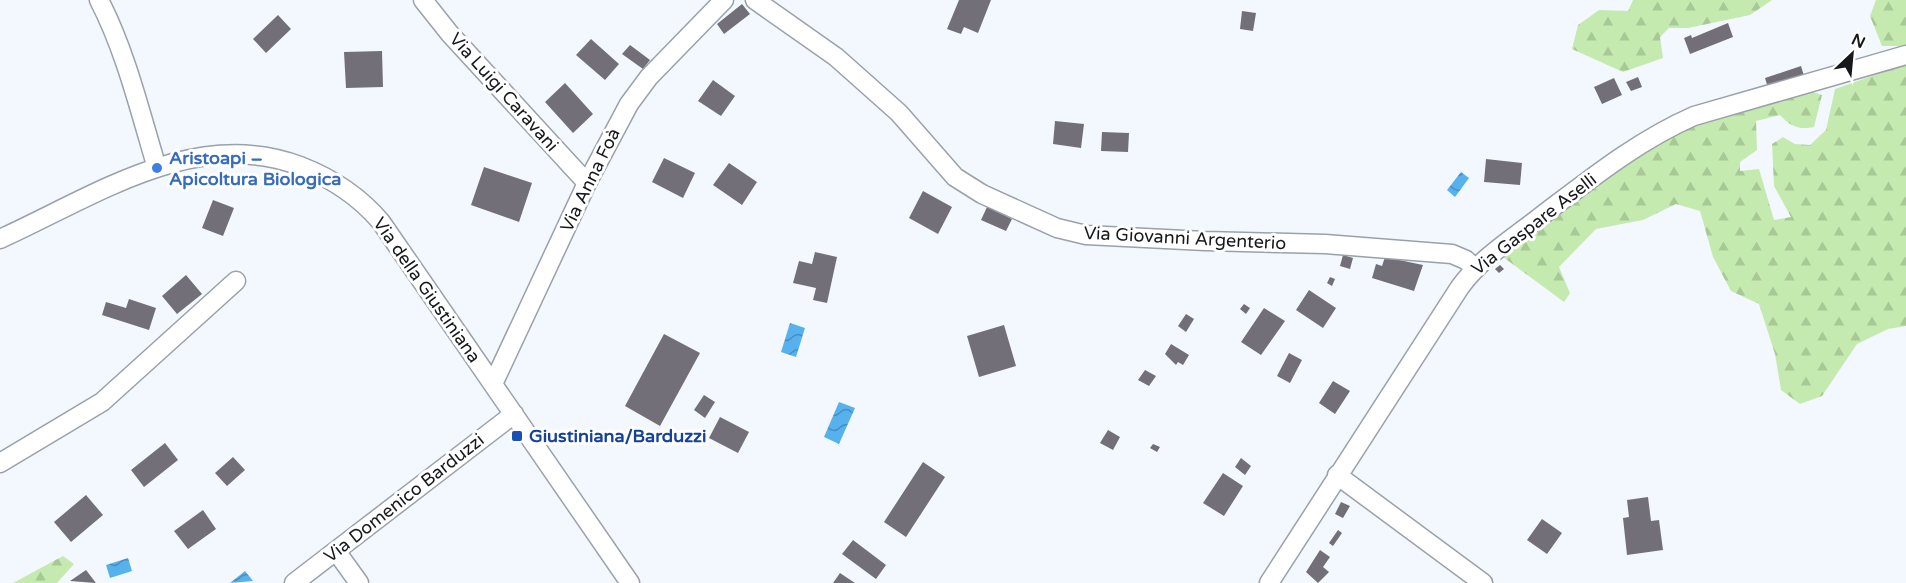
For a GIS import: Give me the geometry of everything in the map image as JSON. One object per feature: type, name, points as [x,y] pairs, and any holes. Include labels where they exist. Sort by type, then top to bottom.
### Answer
[{"type":"street","points":[[99,0],[120,50],[157,168]]},
{"type":"street","name":"Via Luigi Caravani","points":[[423,0],[450,34],[587,183]]},
{"type":"street","name":"Via Anna Foà","points":[[493,384],[587,183],[639,90],[724,0]]},
{"type":"street","name":"Via Giovanni Argenterio","points":[[755,0],[836,57],[899,113],[948,170],[965,184],[1058,228],[1086,235],[1205,241],[1325,243],[1452,254],[1466,260],[1475,268]]},
{"type":"street","name":"Via Gaspare Aselli","points":[[1269,583],[1337,475],[1475,268],[1632,149],[1672,126],[1694,117],[1906,55]]},
{"type":"street","name":"Via della Giustiniana","points":[[0,239],[157,168],[192,157],[245,153],[284,160],[341,186],[381,222],[630,583]]},
{"type":"street","points":[[0,462],[102,402],[236,281]]},
{"type":"street","name":"Via Domenico Barduzzi","points":[[294,583],[514,414]]},
{"type":"street","points":[[1337,475],[1483,583]]},
{"type":"street","points":[[336,551],[359,583]]},
{"type":"green space","points":[[1633,0],[1772,0],[1750,15],[1688,28],[1669,28],[1660,37],[1663,58],[1623,72],[1572,49],[1578,25],[1599,10],[1628,11]]},
{"type":"green space","points":[[1876,0],[1906,0],[1906,46],[1882,46],[1870,16]]},
{"type":"green space","points":[[1906,64],[1906,326],[1888,329],[1857,344],[1822,396],[1800,404],[1781,390],[1775,354],[1759,304],[1731,291],[1713,257],[1700,211],[1676,204],[1643,220],[1596,229],[1559,267],[1570,293],[1564,302],[1503,257],[1508,250],[1563,206],[1678,130],[1810,91],[1822,95],[1814,127],[1795,127],[1780,115],[1756,121],[1757,150],[1740,162],[1740,171],[1759,169],[1774,220],[1791,217],[1774,186],[1772,144],[1783,137],[1795,144],[1810,145],[1826,130],[1835,89]]},
{"type":"green space","points":[[63,556],[74,564],[57,583],[13,583]]},
{"type":"water","points":[[1461,172],[1469,178],[1455,197],[1447,190]]},
{"type":"water","points":[[790,323],[805,328],[796,357],[781,352]]},
{"type":"water","points":[[839,402],[855,408],[839,444],[824,437]]},
{"type":"water","points":[[128,558],[132,571],[110,578],[106,565]]},
{"type":"water","points":[[245,571],[253,581],[230,583]]},
{"type":"building","points":[[959,0],[991,0],[978,33],[964,27],[961,34],[947,29]]},
{"type":"building","points":[[742,4],[750,14],[724,34],[717,24]]},
{"type":"building","points":[[1242,11],[1256,13],[1253,31],[1240,29]]},
{"type":"building","points":[[278,15],[291,29],[266,53],[253,39]]},
{"type":"building","points":[[1728,23],[1733,37],[1690,54],[1684,38],[1691,35],[1692,38]]},
{"type":"building","points":[[591,39],[619,64],[605,80],[576,55]]},
{"type":"building","points":[[630,45],[650,60],[643,69],[622,54]]},
{"type":"building","points":[[382,51],[383,87],[346,88],[344,52]]},
{"type":"building","points":[[1801,66],[1805,79],[1769,91],[1765,78]]},
{"type":"building","points":[[1638,77],[1642,87],[1631,91],[1626,82]]},
{"type":"building","points":[[1614,78],[1622,95],[1602,104],[1594,87]]},
{"type":"building","points":[[713,80],[735,96],[721,116],[698,101]]},
{"type":"building","points":[[565,83],[593,114],[573,133],[545,102]]},
{"type":"building","points":[[1055,121],[1084,124],[1081,148],[1053,144]]},
{"type":"building","points":[[1102,132],[1129,133],[1128,152],[1101,151]]},
{"type":"building","points":[[664,158],[695,173],[683,198],[652,182]]},
{"type":"building","points":[[1486,159],[1522,163],[1520,185],[1484,182]]},
{"type":"building","points":[[729,163],[757,182],[742,205],[713,185]]},
{"type":"building","points":[[484,167],[532,183],[519,222],[471,205]]},
{"type":"building","points":[[923,191],[952,207],[938,234],[909,218]]},
{"type":"building","points":[[213,200],[234,208],[223,236],[202,228]]},
{"type":"building","points":[[987,207],[1012,219],[1006,231],[981,220]]},
{"type":"building","points":[[815,252],[837,257],[827,303],[813,300],[816,288],[793,283],[799,261],[812,264]]},
{"type":"building","points":[[1343,255],[1353,258],[1350,269],[1340,266]]},
{"type":"building","points":[[1385,257],[1423,265],[1414,291],[1372,278],[1376,264],[1382,266]]},
{"type":"building","points":[[1500,265],[1504,269],[1499,273],[1495,269]]},
{"type":"building","points":[[186,275],[202,294],[177,314],[162,296]]},
{"type":"building","points":[[1330,277],[1335,279],[1332,286],[1327,283]]},
{"type":"building","points":[[1309,290],[1336,308],[1323,328],[1296,310]]},
{"type":"building","points":[[129,299],[156,308],[149,330],[102,315],[106,302],[126,308]]},
{"type":"building","points":[[1244,304],[1250,308],[1246,314],[1240,309]]},
{"type":"building","points":[[1264,308],[1285,321],[1261,355],[1241,342]]},
{"type":"building","points":[[1186,314],[1194,319],[1186,332],[1178,326]]},
{"type":"building","points":[[1004,325],[1016,366],[979,377],[967,336]]},
{"type":"building","points":[[664,334],[700,353],[660,426],[625,406]]},
{"type":"building","points":[[1171,344],[1189,355],[1183,365],[1178,362],[1176,365],[1165,354]]},
{"type":"building","points":[[1289,353],[1302,360],[1290,383],[1277,376]]},
{"type":"building","points":[[1145,370],[1156,376],[1149,386],[1138,380]]},
{"type":"building","points":[[1333,381],[1350,391],[1335,414],[1319,403]]},
{"type":"building","points":[[704,395],[715,402],[705,418],[694,410]]},
{"type":"building","points":[[720,417],[749,432],[738,453],[709,438]]},
{"type":"building","points":[[1108,430],[1120,437],[1113,450],[1100,443]]},
{"type":"building","points":[[165,443],[178,460],[144,487],[131,470]]},
{"type":"building","points":[[1153,444],[1160,447],[1157,452],[1150,448]]},
{"type":"building","points":[[233,457],[245,470],[227,486],[215,473]]},
{"type":"building","points":[[1241,458],[1251,466],[1245,475],[1235,467]]},
{"type":"building","points":[[923,462],[945,477],[906,537],[884,522]]},
{"type":"building","points":[[1223,473],[1243,486],[1224,516],[1203,503]]},
{"type":"building","points":[[86,495],[103,515],[71,542],[54,522]]},
{"type":"building","points":[[1648,497],[1651,521],[1659,520],[1663,550],[1627,555],[1623,518],[1629,517],[1627,500]]},
{"type":"building","points":[[1341,502],[1350,506],[1343,518],[1335,514]]},
{"type":"building","points":[[203,510],[216,529],[188,549],[174,531]]},
{"type":"building","points":[[1542,519],[1562,533],[1547,554],[1527,540]]},
{"type":"building","points":[[1338,530],[1342,533],[1333,546],[1329,543]]},
{"type":"building","points":[[853,540],[886,565],[876,579],[842,554]]},
{"type":"building","points":[[1320,550],[1330,557],[1323,567],[1329,572],[1318,583],[1306,572]]},
{"type":"building","points":[[86,570],[96,583],[70,581]]},
{"type":"building","points":[[840,573],[855,583],[833,583]]},
{"type":"place","name":"Aristoapi – Apicoltura Biologica","points":[[157,168]]},
{"type":"place","name":"Giustiniana/Barduzzi","points":[[517,436]]}]
